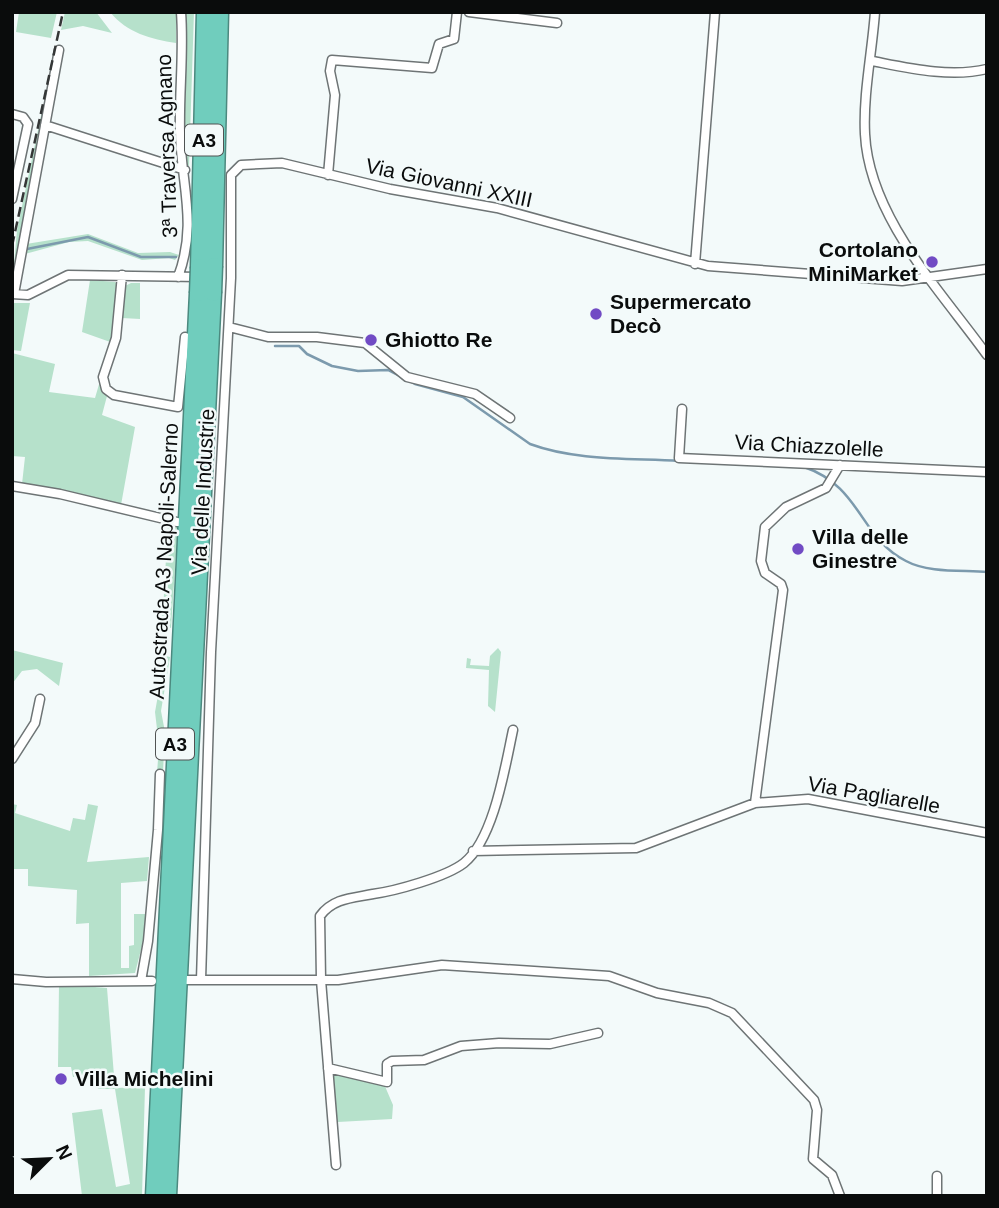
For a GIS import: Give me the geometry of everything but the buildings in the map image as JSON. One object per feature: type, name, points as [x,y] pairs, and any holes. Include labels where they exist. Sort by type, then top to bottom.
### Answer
[{"type":"highway","name":"Autostrada A3 Napoli-Salerno","points":[[205,12],[207,266]]},
{"type":"highway","name":"Autostrada A3 Napoli-Salerno","points":[[154,1196],[220,12]]},
{"type":"highway","name":"Autostrada A3 Napoli-Salerno","points":[[168,1196],[205,293]]},
{"type":"street","name":"3ª Traversa Agnano","points":[[178,277],[187,252],[185,170],[180,134],[181,12]]},
{"type":"street","points":[[328,175],[335,94],[330,71],[332,60],[432,68],[439,44],[454,39],[457,12]]},
{"type":"street","points":[[469,12],[557,23]]},
{"type":"street","points":[[695,264],[715,12]]},
{"type":"street","points":[[875,12],[865,135],[873,173],[890,220],[987,355]]},
{"type":"street","points":[[59,50],[13,294],[28,295],[68,275],[231,278]]},
{"type":"street","points":[[872,61],[925,71],[976,72],[987,69]]},
{"type":"street","points":[[12,114],[27,121],[12,199]]},
{"type":"street","points":[[45,125],[185,170]]},
{"type":"street","name":"Via Giovanni XXIII","points":[[231,278],[230,187],[234,169],[242,165],[282,163],[328,175],[496,208],[695,264],[873,280],[931,278],[987,269]]},
{"type":"street","points":[[122,275],[117,338],[103,377],[106,389],[114,395],[178,407],[185,337]]},
{"type":"street","name":"Via delle Industrie","points":[[201,979],[209,708],[231,278]]},
{"type":"street","points":[[229,327],[268,337],[317,337],[365,343],[407,377],[475,394],[510,418]]},
{"type":"street","name":"Via Chiazzolelle","points":[[682,409],[679,458],[987,472]]},
{"type":"street","points":[[755,803],[783,590],[781,584],[765,573],[761,561],[765,527],[786,507],[832,482],[840,464]]},
{"type":"street","points":[[12,486],[61,494],[177,522]]},
{"type":"street","points":[[12,759],[35,723],[40,699]]},
{"type":"street","points":[[336,1166],[318,921],[323,912],[346,898],[384,892],[454,869],[467,860],[490,822],[513,730]]},
{"type":"street","points":[[141,981],[148,941],[160,774]]},
{"type":"street","name":"Via Pagliarelle","points":[[473,851],[636,848],[755,803],[808,799],[987,833]]},
{"type":"street","points":[[187,980],[321,980],[442,965],[609,976],[656,993],[721,1008],[746,1026],[814,1100],[817,1110],[813,1158],[832,1175],[840,1196]]},
{"type":"street","points":[[12,979],[46,982],[152,981]]},
{"type":"street","points":[[328,1068],[387,1082],[387,1064],[392,1060],[424,1060],[461,1046],[499,1043],[551,1044],[598,1033]]},
{"type":"street","points":[[937,1177],[937,1196]]},
{"type":"green space","points":[[19,12],[57,12],[51,38],[16,32]]},
{"type":"green space","points":[[65,12],[96,12],[112,33],[83,26],[61,30]]},
{"type":"green space","points":[[110,12],[176,12],[176,43],[140,34],[124,25]]},
{"type":"green space","points":[[184,12],[194,12],[189,166],[186,165],[183,131]]},
{"type":"green space","points":[[43,106],[46,106],[12,288],[17,230]]},
{"type":"green space","points":[[88,234],[138,253],[170,252],[179,255],[175,260],[142,260],[88,241],[69,242],[25,254],[26,244]]},
{"type":"green space","points":[[90,280],[115,282],[119,286],[113,343],[82,332]]},
{"type":"green space","points":[[140,283],[140,319],[122,318],[125,286]]},
{"type":"green space","points":[[14,303],[30,303],[21,351],[12,350]]},
{"type":"green space","points":[[12,353],[55,364],[49,392],[95,398],[100,381],[107,396],[102,415],[135,427],[121,505],[22,484],[25,457],[12,456]]},
{"type":"green space","points":[[168,523],[178,525],[171,628],[159,626],[163,611]]},
{"type":"green space","points":[[498,648],[501,652],[495,712],[488,706],[489,670],[466,668],[467,658],[471,659],[470,665],[489,666],[490,656]]},
{"type":"green space","points":[[12,650],[63,663],[59,686],[37,669],[22,671],[12,684]]},
{"type":"green space","points":[[165,656],[170,657],[161,711],[165,732],[163,772],[157,773],[159,746],[155,712]]},
{"type":"green space","points":[[12,804],[17,805],[15,813],[70,831],[73,818],[85,820],[88,804],[98,806],[87,862],[149,857],[147,881],[121,883],[121,968],[129,968],[129,946],[134,945],[134,914],[146,914],[143,942],[135,973],[89,976],[89,923],[76,924],[77,890],[28,886],[28,869],[12,869]]},
{"type":"green space","points":[[59,984],[107,988],[115,1088],[145,1087],[142,1196],[82,1196],[72,1113],[102,1109],[116,1187],[130,1184],[115,1089],[98,1089],[95,1076],[73,1077],[71,1067],[58,1067]]},
{"type":"green space","points":[[337,1073],[384,1084],[393,1105],[392,1119],[338,1122],[335,1118],[333,1076]]},
{"type":"waterway","points":[[27,249],[88,237],[141,257],[176,257]]},
{"type":"waterway","points":[[275,346],[299,346],[307,354],[332,366],[358,371],[388,370],[415,384],[463,397],[530,444],[566,453],[604,458],[679,461]]},
{"type":"waterway","points":[[804,467],[838,486],[879,539],[906,561],[924,568],[987,572]]},
{"type":"railway","points":[[12,246],[63,12]]},
{"type":"place","name":"Cortolano MiniMarket","points":[[932,262]]},
{"type":"place","name":"Supermercato Decò","points":[[596,314]]},
{"type":"place","name":"Ghiotto Re","points":[[371,340]]},
{"type":"place","name":"Villa delle Ginestre","points":[[798,549]]},
{"type":"place","name":"Villa Michelini","points":[[61,1079]]}]
